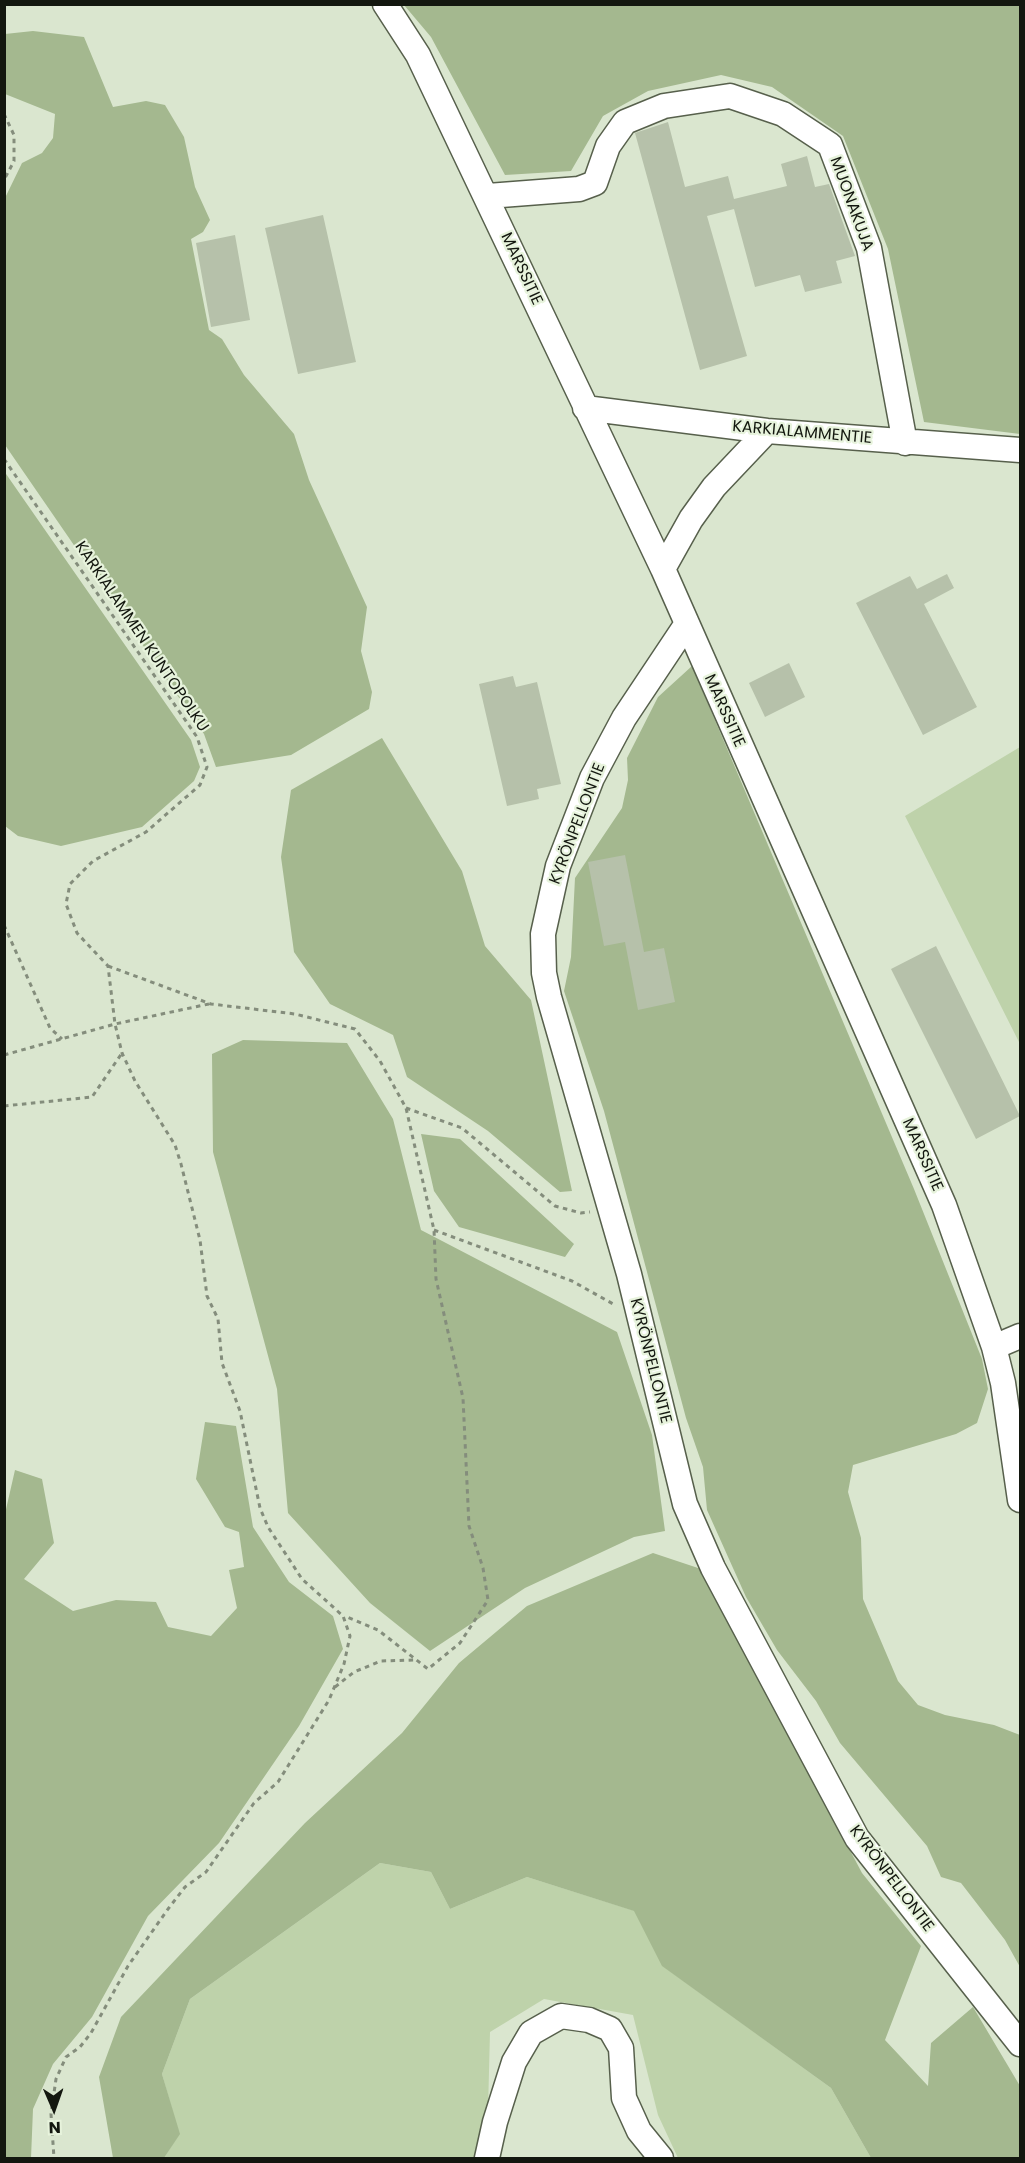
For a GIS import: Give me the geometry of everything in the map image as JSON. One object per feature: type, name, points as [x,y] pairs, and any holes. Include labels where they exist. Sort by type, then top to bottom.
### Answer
[{"type":"street","name":"MARSSITIE","points":[[385,4],[418,55],[488,196],[585,408],[663,569],[944,1205],[994,1347],[1015,1438],[1020,1500]]},
{"type":"street","name":"MUONAKUJA","points":[[488,196],[579,189],[594,183],[608,146],[626,122],[664,106],[730,96],[783,114],[830,145],[869,248],[905,443]]},
{"type":"street","name":"KARKIALAMMENTIE","points":[[585,408],[767,431],[1020,450]]},
{"type":"street","points":[[663,569],[691,519],[714,487],[767,431]]},
{"type":"street","name":"KYRÖNPELLONTIE","points":[[686,625],[624,718],[592,778],[558,866],[543,934],[544,973],[549,998],[611,1209],[685,1504],[712,1568],[857,1838],[1020,2044]]},
{"type":"street","points":[[994,1347],[1020,1336]]},
{"type":"street","points":[[488,2158],[495,2122],[514,2062],[531,2033],[561,2016],[589,2020],[610,2029],[621,2048],[624,2098],[639,2131],[661,2158]]},
{"type":"path","points":[[4,114],[14,135],[14,161],[4,180]]},
{"type":"path","name":"KARKIALAMMEN KUNTOPOLKU","points":[[4,459],[196,737],[207,767],[200,785],[185,800],[146,832],[93,861],[70,884],[66,904],[77,933],[108,966]]},
{"type":"path","points":[[4,925],[50,1028],[62,1039]]},
{"type":"path","points":[[108,966],[211,1004],[295,1014],[355,1029],[380,1061],[406,1108],[434,1230],[436,1279],[463,1398],[469,1526],[483,1568],[488,1600],[460,1643],[428,1669],[378,1630],[343,1616],[302,1579],[268,1527],[260,1508],[240,1411],[222,1363],[218,1319],[207,1296],[200,1240],[181,1164],[175,1145],[135,1081],[122,1053],[115,1024],[108,966]]},
{"type":"path","points":[[4,1055],[115,1024],[211,1004]]},
{"type":"path","points":[[4,1106],[92,1097],[122,1053]]},
{"type":"path","points":[[406,1108],[462,1128],[555,1206],[581,1213],[611,1209]]},
{"type":"path","points":[[434,1230],[572,1281],[611,1304],[638,1311]]},
{"type":"path","points":[[54,2158],[51,2114],[56,2079],[66,2057],[80,2047],[91,2033],[128,1966],[168,1909],[185,1887],[207,1872],[254,1803],[278,1782],[334,1688],[349,1647],[350,1636],[343,1616]]},
{"type":"path","points":[[334,1688],[354,1672],[381,1661],[416,1660]]},
{"type":"green space","points":[[404,5],[1020,5],[1020,434],[924,422],[888,249],[843,136],[772,87],[721,75],[648,91],[603,116],[571,171],[505,175],[431,37]]},
{"type":"green space","points":[[33,31],[84,37],[113,107],[146,101],[165,105],[184,137],[195,187],[210,220],[203,232],[191,239],[209,330],[222,339],[244,375],[294,434],[309,480],[367,607],[361,651],[372,692],[369,709],[291,755],[216,767],[204,734],[5,445],[5,198],[22,163],[42,153],[53,138],[55,114],[5,94],[5,34]]},
{"type":"green space","points":[[4,471],[191,740],[200,767],[194,781],[142,827],[61,846],[18,836],[5,826]]},
{"type":"green space","points":[[692,666],[914,1189],[982,1359],[988,1389],[977,1423],[956,1434],[853,1465],[848,1492],[861,1538],[863,1599],[898,1681],[918,1705],[945,1715],[994,1725],[1020,1735],[1020,1967],[1005,1940],[961,1883],[941,1877],[927,1846],[840,1743],[816,1701],[777,1650],[746,1597],[707,1510],[703,1467],[686,1418],[604,1111],[564,991],[571,957],[575,878],[622,808],[628,780],[627,758],[658,697]]},
{"type":"green space","points":[[382,738],[462,871],[485,946],[531,1000],[572,1191],[560,1192],[488,1131],[407,1077],[393,1035],[330,1004],[294,952],[281,857],[291,790]]},
{"type":"green space","points":[[1020,747],[1020,1044],[905,816]]},
{"type":"green space","points":[[243,1040],[347,1043],[393,1119],[421,1230],[617,1332],[652,1435],[665,1531],[634,1537],[525,1588],[430,1651],[370,1603],[288,1513],[277,1389],[213,1152],[212,1054]]},
{"type":"green space","points":[[421,1134],[460,1139],[574,1244],[565,1257],[459,1227],[434,1191]]},
{"type":"green space","points":[[205,1422],[236,1426],[253,1527],[289,1582],[333,1616],[343,1649],[299,1726],[219,1843],[148,1916],[92,2017],[53,2064],[33,2109],[31,2158],[5,2158],[4,1518],[15,1470],[42,1479],[54,1543],[24,1579],[73,1611],[116,1600],[156,1602],[168,1627],[211,1636],[237,1608],[229,1570],[244,1567],[239,1532],[225,1527],[196,1479]]},
{"type":"green space","points":[[653,1553],[701,1569],[862,1873],[921,1946],[885,2040],[928,2086],[931,2043],[973,2007],[1020,2086],[1020,2158],[871,2158],[831,2088],[662,1966],[634,1911],[527,1877],[450,1909],[431,1872],[380,1863],[190,1999],[162,2074],[180,2134],[164,2158],[113,2158],[99,2077],[121,2017],[305,1823],[402,1733],[459,1663],[527,1606]]},
{"type":"green space","points":[[380,1863],[431,1872],[450,1909],[527,1877],[635,1911],[663,1966],[831,2088],[871,2158],[678,2158],[658,2115],[633,2015],[544,1999],[490,2032],[488,2110],[475,2158],[164,2158],[179,2134],[162,2074],[190,1999]]},
{"type":"building","points":[[668,122],[685,187],[728,176],[734,199],[787,186],[781,164],[807,156],[815,187],[829,184],[855,256],[836,261],[842,283],[805,292],[800,275],[755,287],[734,209],[707,216],[747,356],[700,370],[635,133]]},
{"type":"building","points":[[323,215],[356,362],[298,374],[265,228]]},
{"type":"building","points":[[235,235],[250,320],[211,327],[196,243]]},
{"type":"building","points":[[947,574],[954,588],[924,604],[977,707],[923,735],[856,603],[910,576],[917,589]]},
{"type":"building","points":[[789,663],[805,697],[765,717],[749,683]]},
{"type":"building","points":[[513,676],[516,687],[537,682],[561,784],[537,789],[539,799],[507,806],[479,684]]},
{"type":"building","points":[[625,855],[644,952],[664,948],[675,1002],[638,1010],[625,942],[604,946],[588,862]]},
{"type":"building","points":[[936,946],[1020,1116],[976,1139],[891,969]]}]
